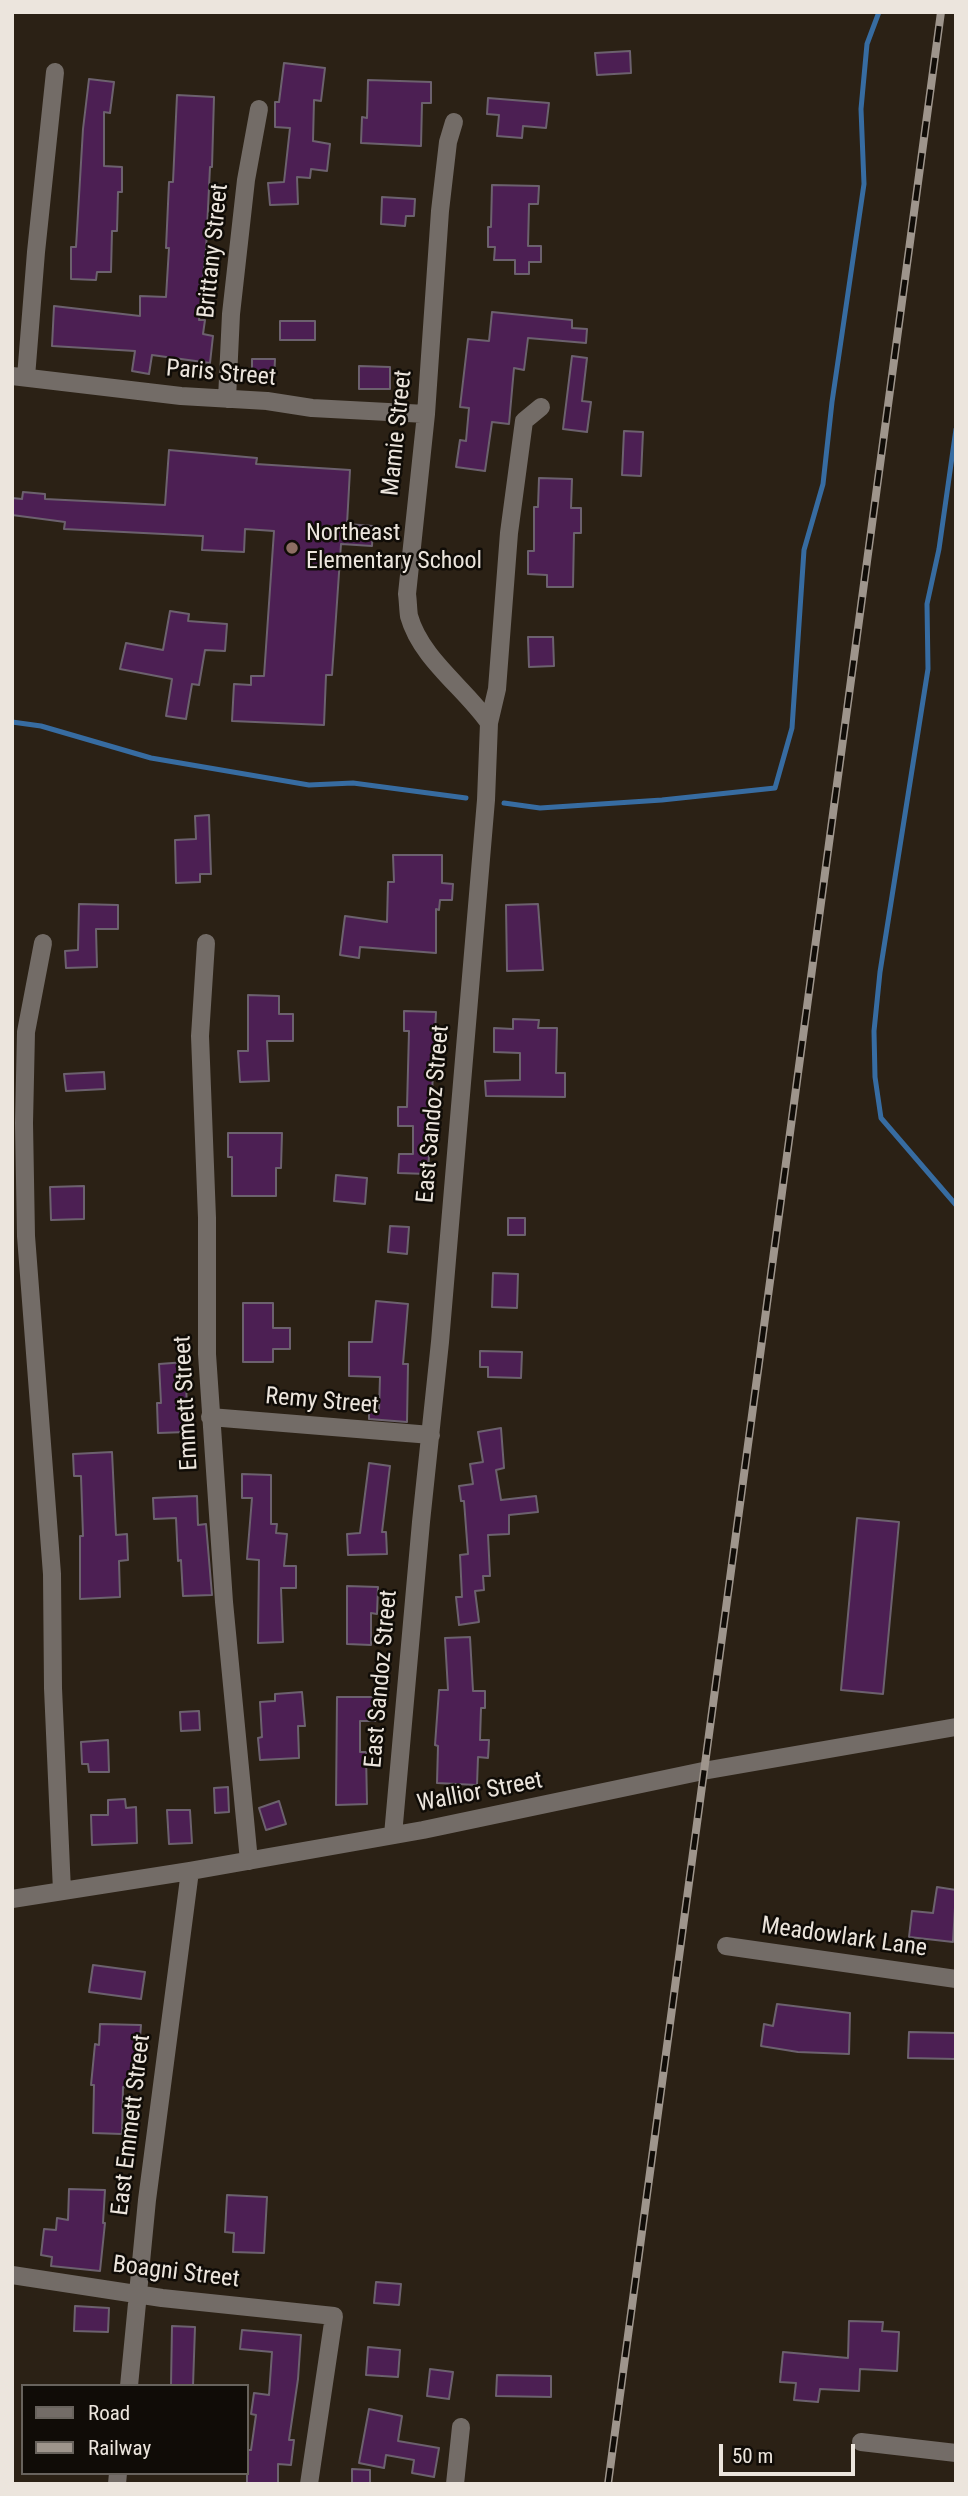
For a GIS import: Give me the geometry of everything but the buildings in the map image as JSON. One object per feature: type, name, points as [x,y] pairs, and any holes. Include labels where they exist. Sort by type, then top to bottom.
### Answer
[{"type":"street","points":[[19,376],[55,72]]},
{"type":"street","name":"Brittany Street","points":[[227,399],[231,314],[246,180],[260,109]]},
{"type":"street","name":"Mamie Street","points":[[454,122],[440,211],[426,414],[407,594],[410,616],[432,656],[476,703],[489,723]]},
{"type":"street","name":"Paris Street","points":[[19,376],[181,396],[267,401],[312,408],[426,414]]},
{"type":"street","name":"East Sandoz Street","points":[[394,1835],[486,800],[489,723],[497,689],[519,443],[524,421],[541,407]]},
{"type":"street","points":[[43,943],[26,1032],[26,1236],[52,1574],[53,1688],[62,1891]]},
{"type":"street","name":"Emmett Street","points":[[206,943],[200,1036],[207,1218],[207,1354],[224,1602],[248,1861]]},
{"type":"street","name":"Remy Street","points":[[210,1417],[431,1435]]},
{"type":"street","name":"Wallior Street","points":[[12,1899],[394,1835],[703,1771],[956,1727]]},
{"type":"street","name":"East Emmett Street","points":[[129,2384],[147,2200],[190,1871]]},
{"type":"street","name":"Meadowlark Lane","points":[[726,1946],[956,1979]]},
{"type":"street","name":"Boagni Street","points":[[12,2275],[137,2294],[334,2316],[309,2484]]},
{"type":"street","points":[[455,2484],[461,2427]]},
{"type":"street","points":[[861,2442],[956,2452]]},
{"type":"waterway","points":[[504,803],[540,808],[662,800],[775,788],[792,728],[804,550],[823,484],[832,402],[864,184],[861,109],[867,44],[879,12]]},
{"type":"waterway","points":[[956,429],[939,549],[927,604],[928,669],[880,972],[874,1031],[875,1077],[881,1118],[956,1205]]},
{"type":"waterway","points":[[12,722],[41,726],[151,758],[309,785],[353,783],[466,798]]},
{"type":"railway","points":[[608,2484],[941,12]]},
{"type":"place","name":"Northeast Elementary School","points":[[292,548]]}]
